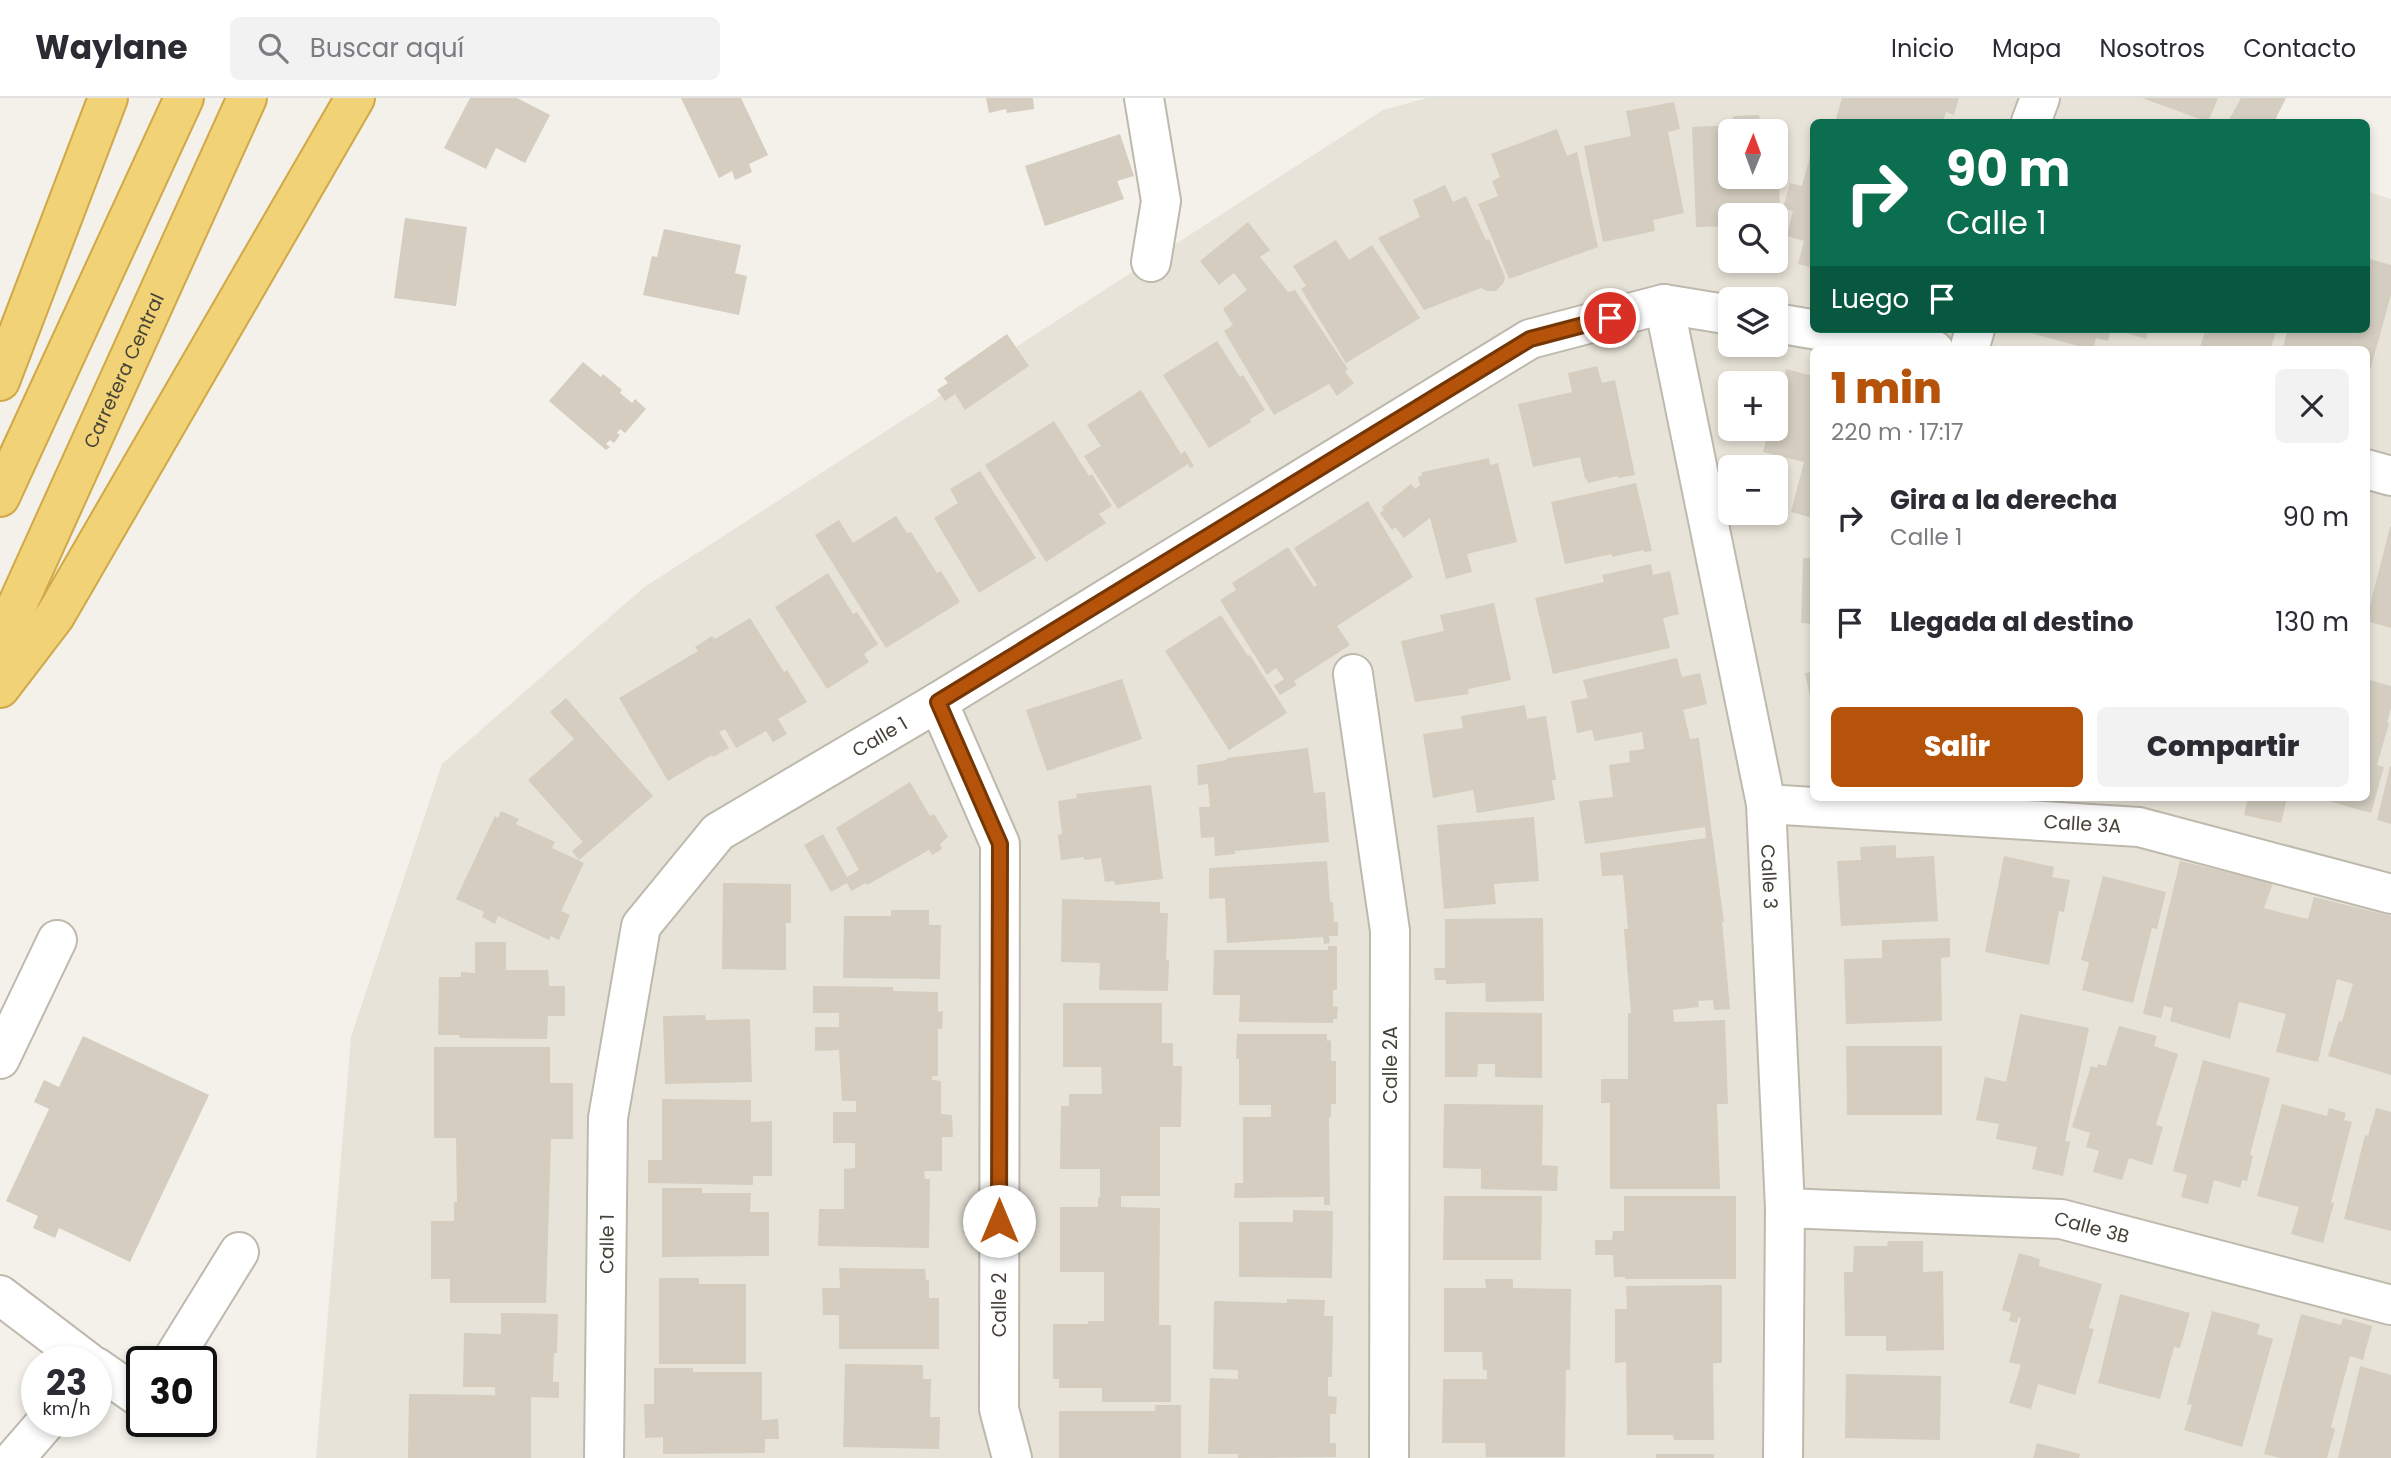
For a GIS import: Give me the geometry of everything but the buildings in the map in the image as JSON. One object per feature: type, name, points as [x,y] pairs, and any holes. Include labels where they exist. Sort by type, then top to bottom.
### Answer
[{"type":"highway","points":[[0,381],[108,98]]},
{"type":"highway","points":[[0,497],[184,98]]},
{"type":"highway","name":"Carretera Central","points":[[0,643],[247,98]]},
{"type":"highway","points":[[0,688],[55,616],[355,98]]},
{"type":"street","points":[[1144,98],[1161,201],[1151,262]]},
{"type":"street","points":[[2032,119],[2040,98]]},
{"type":"street","name":"Calle 1","points":[[604,1458],[608,1118],[641,926],[718,832],[938,702],[1530,339],[1664,304],[1718,313]]},
{"type":"street","name":"Calle 3","points":[[1664,304],[1766,804],[1785,1208],[1783,1458]]},
{"type":"street","points":[[1788,325],[1810,329]]},
{"type":"street","points":[[1835,333],[1911,346]]},
{"type":"street","points":[[2370,470],[2391,476]]},
{"type":"street","name":"Calle 2A","points":[[1353,674],[1390,931],[1389,1458]]},
{"type":"street","name":"Calle 2","points":[[938,702],[1000,844],[999,1409],[1012,1458]]},
{"type":"street","name":"Calle 3A","points":[[1766,804],[2139,827],[2391,894]]},
{"type":"street","points":[[0,1059],[57,940]]},
{"type":"street","name":"Calle 3B","points":[[1785,1208],[2061,1219],[2391,1304]]},
{"type":"street","points":[[181,1346],[239,1252]]},
{"type":"street","points":[[0,1295],[68,1346]]},
{"type":"street","points":[[0,1445],[13,1458],[32,1437]]},
{"type":"shaded area","points":[[1427,98],[2260,98],[2250,119],[1810,119],[1810,333],[2370,333],[2370,192],[2391,199],[2391,1458],[316,1458],[351,1037],[442,764],[643,588],[1383,110]]},
{"type":"route","points":[[999,1221],[1000,844],[938,702],[1530,339],[1610,318]]}]
